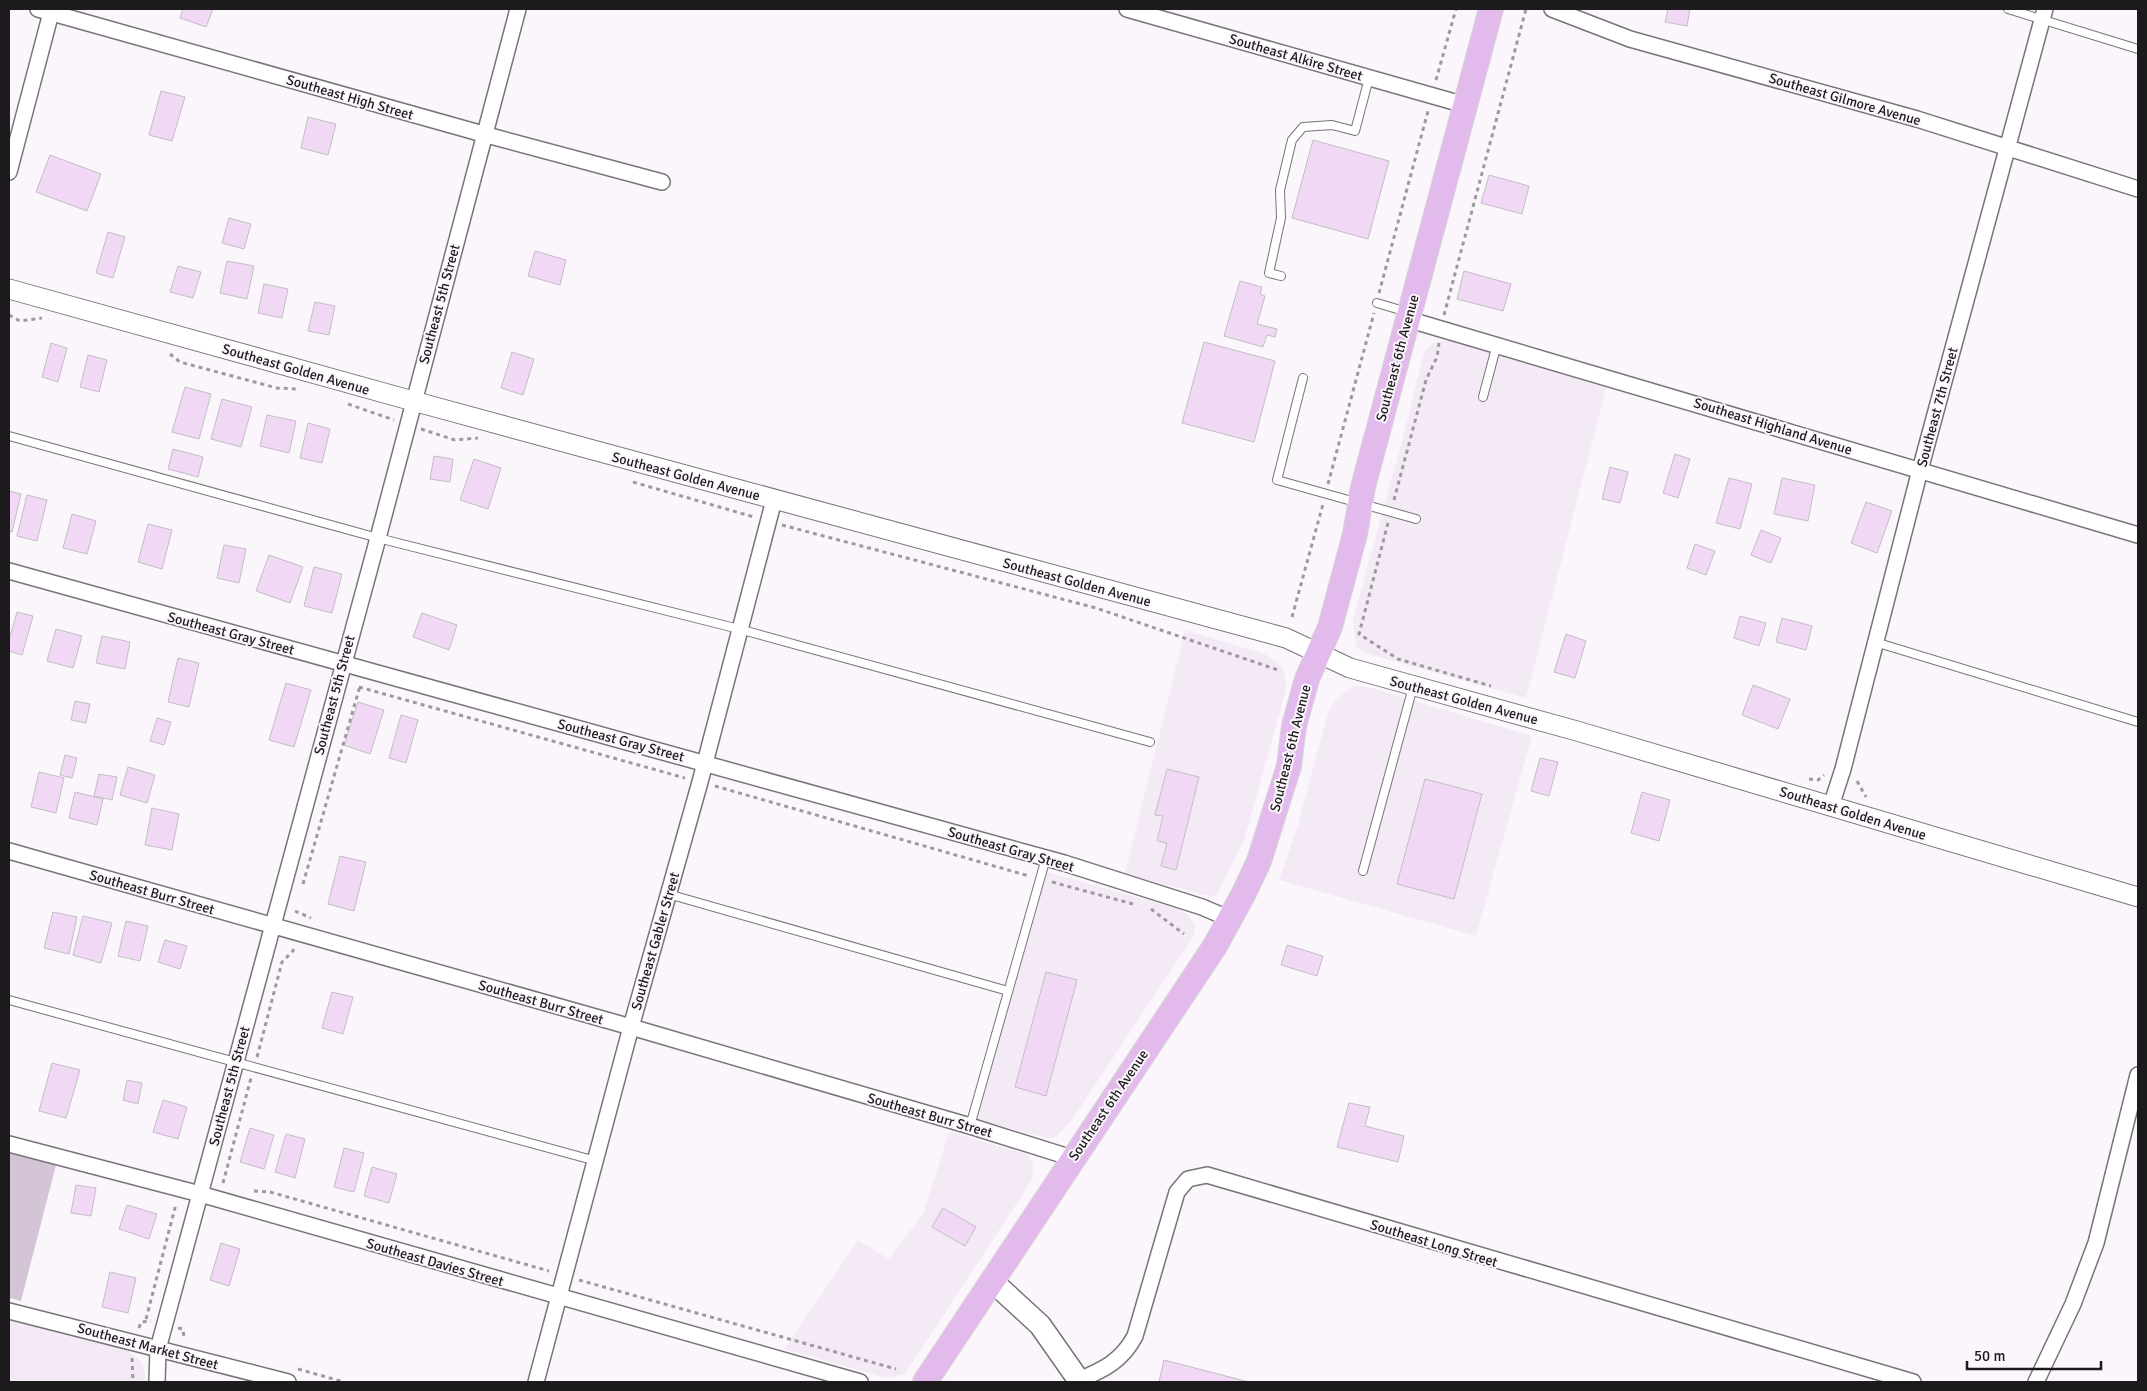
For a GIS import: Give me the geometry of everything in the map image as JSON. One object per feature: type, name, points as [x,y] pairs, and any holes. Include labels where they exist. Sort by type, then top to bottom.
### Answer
[{"type":"main road","name":"Southeast 6th Avenue","points":[[925,1382],[1072,1158],[1215,946],[1260,861],[1289,766],[1294,726],[1307,679],[1330,627],[1355,534],[1360,503],[1408,316],[1491,9]]},
{"type":"main road","points":[[992,1281],[1040,1325],[1079,1381]]},
{"type":"street","name":"Southeast 5th Street","points":[[156,1382],[158,1349],[378,538],[483,134],[518,9]]},
{"type":"street","name":"Southeast Alkire Street","points":[[1127,9],[1465,105]]},
{"type":"street","name":"Southeast Gilmore Avenue","points":[[1552,9],[1630,39],[1916,119],[2138,189]]},
{"type":"street","name":"Southeast High Street","points":[[47,10],[483,134],[662,182]]},
{"type":"street","points":[[9,172],[47,10]]},
{"type":"street","name":"Southeast 7th Street","points":[[1830,806],[1843,768],[1920,470],[2006,148],[2044,14]]},
{"type":"street","name":"Southeast Golden Avenue","points":[[9,289],[413,402],[1286,638],[1350,668],[1577,731],[2138,897]]},
{"type":"street","name":"Southeast Highland Avenue","points":[[1408,316],[2138,535]]},
{"type":"street","name":"Southeast Gabler Street","points":[[536,1382],[631,1027],[705,764],[774,500]]},
{"type":"street","name":"Southeast Gray Street","points":[[9,571],[1046,858],[1202,907],[1230,919]]},
{"type":"street","name":"Southeast Burr Street","points":[[9,852],[631,1027],[970,1126],[1072,1158]]},
{"type":"street","points":[[2036,1382],[2073,1304],[2096,1243],[2138,1075]]},
{"type":"street","name":"Southeast Davies Street","points":[[9,1144],[200,1194],[860,1382]]},
{"type":"street","name":"Southeast Long Street","points":[[1079,1381],[1106,1368],[1123,1356],[1129,1348],[1135,1336],[1177,1192],[1188,1179],[1207,1175],[1913,1382]]},
{"type":"street","name":"Southeast Market Street","points":[[9,1311],[288,1382]]},
{"type":"lane","points":[[2008,9],[2044,14],[2138,49]]},
{"type":"lane","points":[[1281,276],[1269,273],[1281,218],[1280,190],[1292,140],[1304,127],[1332,125],[1355,131],[1370,78]]},
{"type":"lane","points":[[1376,303],[1408,316]]},
{"type":"lane","points":[[1483,397],[1497,344]]},
{"type":"lane","points":[[1303,378],[1277,480],[1416,518]]},
{"type":"lane","points":[[9,436],[378,538],[739,629],[1150,742]]},
{"type":"lane","points":[[1876,642],[2138,722]]},
{"type":"lane","points":[[1363,871],[1413,687]]},
{"type":"lane","points":[[970,1126],[1046,858]]},
{"type":"lane","points":[[668,894],[1008,991]]},
{"type":"lane","points":[[9,1000],[596,1161]]},
{"type":"path","points":[[1292,617],[1456,9]]},
{"type":"path","points":[[9,315],[20,321],[50,316]]},
{"type":"path","points":[[164,349],[180,362],[277,388],[300,389]]},
{"type":"path","points":[[343,402],[455,440],[484,438]]},
{"type":"path","points":[[626,480],[768,521],[1096,608],[1278,670]]},
{"type":"path","points":[[1358,634],[1398,659],[1492,687]]},
{"type":"path","points":[[300,893],[362,681]]},
{"type":"path","points":[[359,687],[1151,909],[1184,934]]},
{"type":"path","points":[[1802,777],[1818,780],[1827,773],[1832,763],[1858,772],[1857,783],[1864,796],[1872,798]]},
{"type":"path","points":[[293,920],[298,902]]},
{"type":"path","points":[[146,1320],[175,1213],[178,1188]]},
{"type":"path","points":[[565,1276],[896,1369]]},
{"type":"shaded area","points":[[1453,341],[1607,385],[1526,698],[1364,653],[1356,646],[1353,619],[1403,437],[1424,352],[1431,344]]},
{"type":"shaded area","points":[[1185,630],[1265,654],[1277,662],[1285,672],[1286,690],[1244,841],[1216,896],[1205,895],[1125,874]]},
{"type":"shaded area","points":[[1353,686],[1368,687],[1532,736],[1476,936],[1279,880],[1297,828],[1328,712],[1336,700]]},
{"type":"shaded area","points":[[1044,871],[1178,909],[1187,914],[1195,925],[1193,937],[1070,1123],[1055,1138],[1046,1138],[976,1119]]},
{"type":"shaded area","points":[[949,1132],[1027,1154],[1033,1164],[1032,1180],[905,1374],[886,1378],[784,1349],[858,1240],[889,1259],[923,1214]]},
{"type":"shaded area","points":[[9,1153],[56,1165],[21,1301],[9,1298]]},
{"type":"shaded area","points":[[9,1317],[125,1349],[138,1358],[144,1368],[145,1382],[9,1382]]},
{"type":"building","points":[[183,9],[213,9],[206,27],[180,18]]},
{"type":"building","points":[[1668,9],[1690,9],[1687,26],[1665,22]]},
{"type":"building","points":[[161,91],[185,97],[172,141],[149,135]]},
{"type":"building","points":[[308,117],[336,124],[328,155],[301,148]]},
{"type":"building","points":[[1313,140],[1389,161],[1368,239],[1292,218]]},
{"type":"building","points":[[50,155],[101,174],[87,211],[36,192]]},
{"type":"building","points":[[1489,175],[1529,186],[1522,214],[1481,203]]},
{"type":"building","points":[[229,218],[251,224],[244,249],[222,243]]},
{"type":"building","points":[[108,232],[125,237],[113,278],[96,273]]},
{"type":"building","points":[[535,251],[566,260],[560,285],[528,276]]},
{"type":"building","points":[[227,261],[254,266],[247,299],[220,293]]},
{"type":"building","points":[[178,266],[201,272],[193,298],[170,292]]},
{"type":"building","points":[[1464,271],[1511,284],[1503,311],[1457,299]]},
{"type":"building","points":[[1240,281],[1262,287],[1260,294],[1265,296],[1257,324],[1277,329],[1275,337],[1267,335],[1263,347],[1224,336]]},
{"type":"building","points":[[264,284],[288,289],[282,318],[258,313]]},
{"type":"building","points":[[315,302],[335,306],[329,335],[308,331]]},
{"type":"building","points":[[1204,342],[1275,361],[1254,442],[1182,423]]},
{"type":"building","points":[[51,343],[67,348],[58,382],[42,377]]},
{"type":"building","points":[[512,352],[534,359],[523,395],[501,388]]},
{"type":"building","points":[[88,355],[107,360],[99,392],[80,387]]},
{"type":"building","points":[[185,387],[211,394],[199,439],[172,432]]},
{"type":"building","points":[[222,399],[252,407],[241,447],[211,439]]},
{"type":"building","points":[[267,415],[296,421],[289,453],[260,446]]},
{"type":"building","points":[[308,423],[330,429],[322,463],[300,458]]},
{"type":"building","points":[[173,449],[203,457],[198,477],[168,469]]},
{"type":"building","points":[[1675,454],[1690,459],[1678,498],[1663,493]]},
{"type":"building","points":[[434,456],[453,459],[450,482],[430,479]]},
{"type":"building","points":[[474,459],[501,468],[488,509],[460,500]]},
{"type":"building","points":[[1610,467],[1628,472],[1620,503],[1602,499]]},
{"type":"building","points":[[1729,478],[1752,484],[1740,529],[1716,523]]},
{"type":"building","points":[[1782,478],[1815,485],[1808,521],[1774,514]]},
{"type":"building","points":[[9,491],[21,494],[12,532],[9,531]]},
{"type":"building","points":[[27,495],[47,500],[37,541],[17,536]]},
{"type":"building","points":[[1866,502],[1892,511],[1877,553],[1851,543]]},
{"type":"building","points":[[72,514],[96,521],[87,554],[63,548]]},
{"type":"building","points":[[148,524],[172,530],[162,569],[138,562]]},
{"type":"building","points":[[1761,530],[1781,538],[1771,563],[1751,555]]},
{"type":"building","points":[[1695,544],[1715,551],[1706,575],[1687,568]]},
{"type":"building","points":[[224,545],[246,549],[239,583],[217,578]]},
{"type":"building","points":[[269,555],[303,567],[290,603],[256,591]]},
{"type":"building","points":[[314,567],[342,574],[332,613],[304,606]]},
{"type":"building","points":[[17,612],[33,616],[22,655],[9,651],[9,640]]},
{"type":"building","points":[[422,613],[457,625],[449,650],[413,637]]},
{"type":"building","points":[[1740,616],[1766,623],[1759,646],[1734,638]]},
{"type":"building","points":[[1782,618],[1812,626],[1806,650],[1776,642]]},
{"type":"building","points":[[56,629],[82,636],[73,668],[47,661]]},
{"type":"building","points":[[1566,634],[1586,641],[1575,678],[1554,672]]},
{"type":"building","points":[[102,636],[130,642],[125,669],[96,663]]},
{"type":"building","points":[[178,658],[199,663],[189,707],[168,702]]},
{"type":"building","points":[[286,683],[311,690],[294,747],[269,740]]},
{"type":"building","points":[[1753,685],[1790,699],[1778,729],[1742,715]]},
{"type":"building","points":[[75,701],[90,704],[86,723],[71,720]]},
{"type":"building","points":[[358,702],[384,710],[370,754],[344,745]]},
{"type":"building","points":[[401,715],[418,720],[406,763],[389,758]]},
{"type":"building","points":[[157,718],[171,722],[164,745],[150,741]]},
{"type":"building","points":[[65,755],[77,758],[72,778],[60,775]]},
{"type":"building","points":[[1540,758],[1558,762],[1549,796],[1531,791]]},
{"type":"building","points":[[128,767],[155,775],[147,803],[120,795]]},
{"type":"building","points":[[1167,769],[1199,777],[1176,870],[1161,866],[1167,843],[1157,841],[1163,816],[1155,815]]},
{"type":"building","points":[[39,772],[64,778],[56,813],[31,807]]},
{"type":"building","points":[[99,774],[117,777],[112,800],[94,796]]},
{"type":"building","points":[[1425,779],[1482,794],[1454,899],[1397,884]]},
{"type":"building","points":[[75,792],[103,799],[97,825],[69,818]]},
{"type":"building","points":[[1642,792],[1670,800],[1659,841],[1631,833]]},
{"type":"building","points":[[152,808],[179,814],[172,850],[145,845]]},
{"type":"building","points":[[340,856],[366,862],[354,911],[328,904]]},
{"type":"building","points":[[53,912],[77,917],[69,954],[44,948]]},
{"type":"building","points":[[83,916],[112,923],[101,963],[73,955]]},
{"type":"building","points":[[126,921],[148,926],[140,961],[118,956]]},
{"type":"building","points":[[165,940],[187,946],[180,969],[158,962]]},
{"type":"building","points":[[1287,945],[1323,956],[1317,976],[1281,965]]},
{"type":"building","points":[[1046,972],[1077,980],[1046,1096],[1015,1087]]},
{"type":"building","points":[[332,992],[353,997],[343,1034],[322,1028]]},
{"type":"building","points":[[52,1063],[80,1070],[66,1118],[39,1111]]},
{"type":"building","points":[[127,1080],[142,1083],[138,1104],[123,1100]]},
{"type":"building","points":[[163,1100],[187,1107],[178,1139],[153,1132]]},
{"type":"building","points":[[1349,1103],[1370,1107],[1365,1126],[1404,1136],[1398,1162],[1337,1147]]},
{"type":"building","points":[[250,1128],[274,1135],[264,1169],[240,1162]]},
{"type":"building","points":[[286,1134],[305,1139],[295,1178],[275,1172]]},
{"type":"building","points":[[344,1148],[364,1153],[354,1192],[334,1187]]},
{"type":"building","points":[[372,1167],[397,1174],[389,1203],[364,1196]]},
{"type":"building","points":[[76,1185],[96,1188],[91,1216],[71,1213]]},
{"type":"building","points":[[127,1205],[157,1214],[149,1239],[119,1229]]},
{"type":"building","points":[[943,1208],[976,1227],[965,1246],[932,1227]]},
{"type":"building","points":[[221,1243],[240,1249],[229,1286],[210,1280]]},
{"type":"building","points":[[110,1272],[136,1278],[128,1313],[102,1307]]},
{"type":"building","points":[[1164,1360],[1249,1382],[1159,1382]]}]
